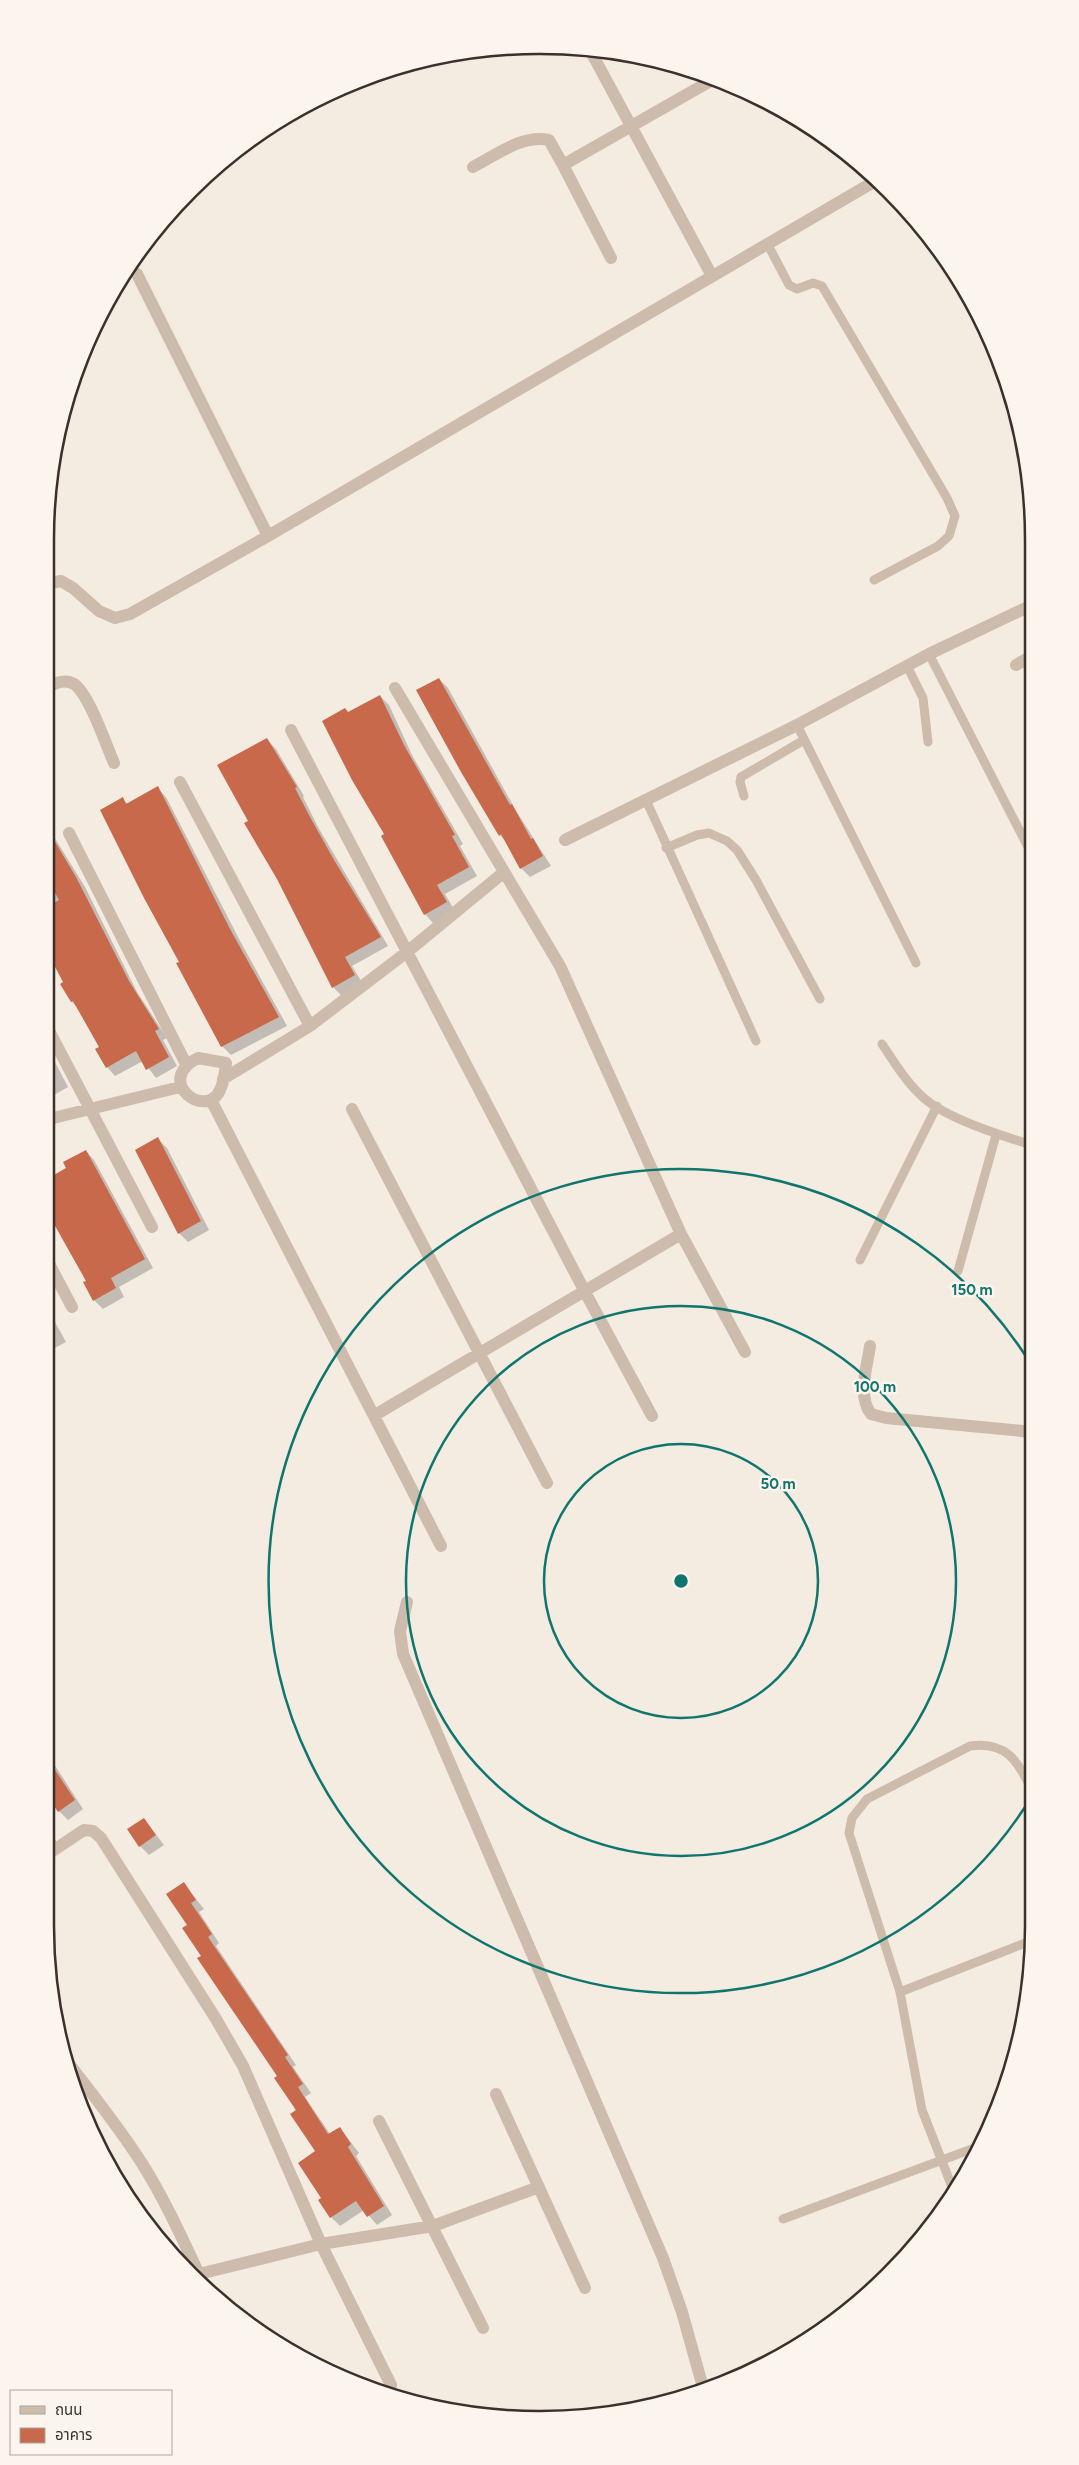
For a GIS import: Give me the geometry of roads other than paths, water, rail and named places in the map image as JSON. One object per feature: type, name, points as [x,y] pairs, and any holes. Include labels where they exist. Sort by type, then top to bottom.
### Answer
[{"type":"street","points":[[594,57],[712,276]]},
{"type":"street","points":[[563,165],[706,84]]},
{"type":"street","points":[[473,167],[526,140],[538,138],[549,140],[611,258]]},
{"type":"street","points":[[54,583],[61,582],[73,588],[99,611],[115,618],[130,614],[268,536],[870,184]]},
{"type":"street","points":[[136,274],[268,536]]},
{"type":"street","points":[[565,840],[797,725],[929,654],[1025,608]]},
{"type":"street","points":[[1016,664],[1025,660]]},
{"type":"street","points":[[54,684],[60,681],[73,684],[84,695],[114,763]]},
{"type":"street","points":[[395,688],[560,966],[681,1234],[745,1352]]},
{"type":"street","points":[[291,730],[652,1416]]},
{"type":"street","points":[[180,782],[310,1026]]},
{"type":"street","points":[[69,832],[186,1064]]},
{"type":"street","points":[[223,1080],[310,1026],[408,952],[503,872]]},
{"type":"street","points":[[54,1040],[152,1227]]},
{"type":"street","points":[[198,1058],[226,1063],[220,1091],[211,1100],[199,1102],[188,1097],[180,1086],[180,1074],[186,1064],[198,1058]]},
{"type":"street","points":[[54,1118],[180,1086]]},
{"type":"street","points":[[211,1100],[441,1546]]},
{"type":"street","points":[[352,1110],[547,1483]]},
{"type":"street","points":[[375,1415],[681,1234]]},
{"type":"street","points":[[54,1273],[72,1307]]},
{"type":"street","points":[[870,1346],[864,1392],[865,1405],[871,1414],[886,1418],[1025,1431]]},
{"type":"street","points":[[407,1602],[400,1631],[403,1654],[662,2258],[682,2312],[702,2383]]},
{"type":"street","points":[[54,1850],[84,1830],[93,1831],[101,1838],[216,2019],[243,2066],[321,2244],[391,2385]]},
{"type":"street","points":[[78,2076],[114,2122],[144,2166],[197,2270]]},
{"type":"street","points":[[496,2094],[585,2288]]},
{"type":"street","points":[[379,2121],[483,2328]]},
{"type":"street","points":[[201,2274],[321,2244],[433,2226],[539,2187]]},
{"type":"lane","points":[[767,243],[789,286],[797,289],[813,283],[822,286],[947,498],[955,516],[949,536],[938,546],[874,580]]},
{"type":"lane","points":[[929,654],[1025,841]]},
{"type":"lane","points":[[907,666],[923,698],[928,742]]},
{"type":"lane","points":[[797,725],[916,963]]},
{"type":"lane","points":[[744,796],[740,782],[741,777],[804,740]]},
{"type":"lane","points":[[646,800],[666,848],[756,1041]]},
{"type":"lane","points":[[666,848],[698,835],[710,833],[727,841],[737,850],[756,880],[820,999]]},
{"type":"lane","points":[[882,1044],[906,1080],[925,1100],[996,1135],[1025,1143]]},
{"type":"lane","points":[[860,1260],[937,1106]]},
{"type":"lane","points":[[958,1271],[996,1135]]},
{"type":"lane","points":[[950,2183],[922,2110],[900,1992],[849,1832],[852,1818],[867,1799],[970,1746],[988,1744],[1008,1753],[1025,1775]]},
{"type":"lane","points":[[900,1992],[1024,1943]]},
{"type":"lane","points":[[783,2219],[970,2149]]}]
